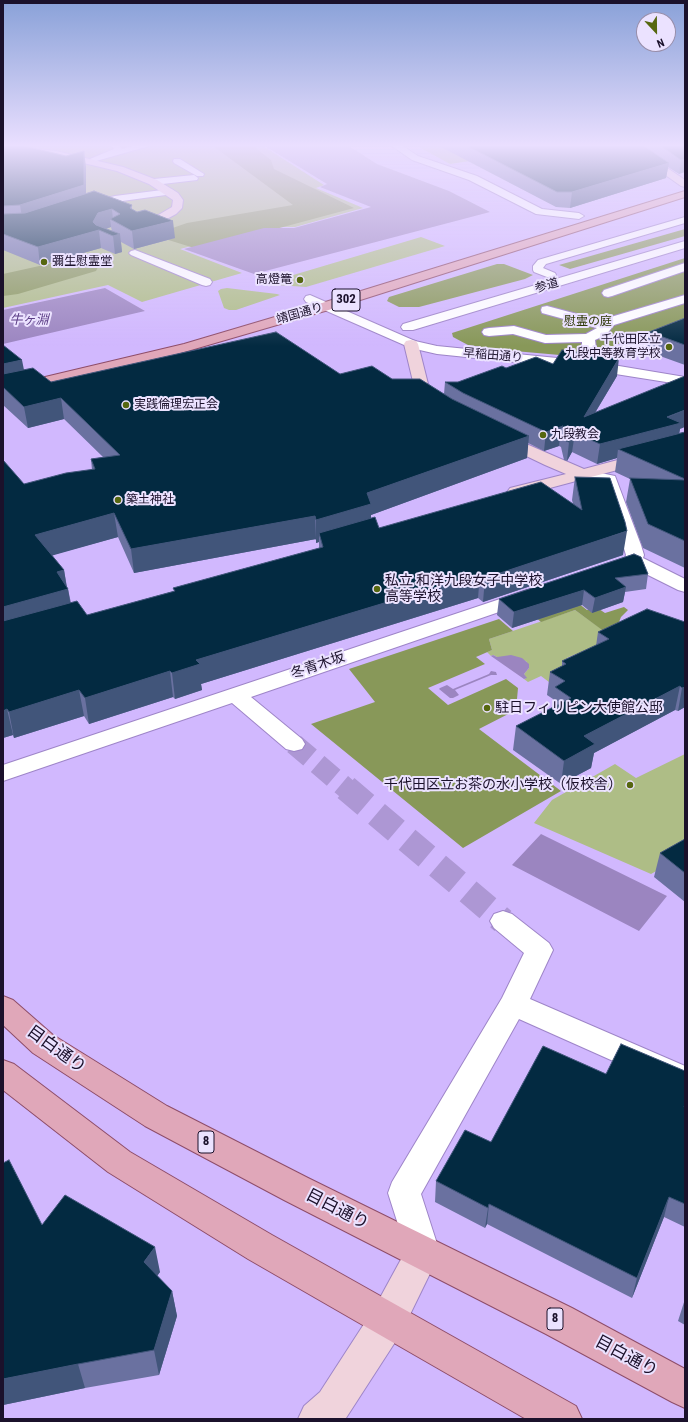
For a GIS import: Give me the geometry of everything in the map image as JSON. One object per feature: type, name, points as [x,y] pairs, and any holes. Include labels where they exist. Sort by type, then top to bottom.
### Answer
[{"type":"main road","points":[[457,252],[592,212]]},
{"type":"main road","name":"靖国通り","points":[[3,391],[148,358],[602,212]]},
{"type":"main road","name":"靖国通り","points":[[183,336],[310,299]]},
{"type":"main road","name":"目白通り","points":[[3,1008],[43,1044],[156,1116],[296,1189],[559,1321],[685,1389]]},
{"type":"main road","points":[[3,1073],[119,1162],[260,1247],[563,1419]]},
{"type":"street","points":[[145,223],[159,219],[171,212]]},
{"type":"street","points":[[544,212],[579,216]]},
{"type":"street","name":"参道","points":[[408,327],[685,244]]},
{"type":"street","points":[[128,250],[206,282]]},
{"type":"street","points":[[608,293],[685,268]]},
{"type":"street","points":[[653,278],[680,294],[685,292]]},
{"type":"street","points":[[595,288],[608,293],[623,302],[646,310]]},
{"type":"street","name":"早稲田通り","points":[[310,299],[326,300],[411,344],[437,350],[582,365],[685,381]]},
{"type":"street","points":[[489,332],[514,330],[546,339],[588,338],[601,332],[608,322],[685,299]]},
{"type":"street","points":[[591,321],[623,302]]},
{"type":"street","points":[[514,330],[543,315],[591,321],[606,326]]},
{"type":"street","points":[[546,339],[559,329],[552,326]]},
{"type":"street","points":[[582,365],[685,326]]},
{"type":"street","points":[[582,365],[589,348],[588,338]]},
{"type":"street","points":[[411,344],[423,394],[426,398],[444,409]]},
{"type":"street","points":[[490,433],[551,462],[582,474],[608,480],[635,555],[625,562],[685,586]]},
{"type":"street","points":[[498,497],[685,448]]},
{"type":"street","name":"冬青木坂","points":[[3,773],[543,590]]},
{"type":"street","points":[[235,694],[294,744]]},
{"type":"street","points":[[317,1419],[333,1405],[388,1320],[423,1253],[404,1193],[513,1004],[539,950],[504,921]]},
{"type":"street","points":[[513,1004],[685,1080]]},
{"type":"lane","points":[[551,275],[538,270],[538,266],[542,262],[561,256],[685,220]]},
{"type":"green space","points":[[3,212],[347,212],[295,227],[265,227],[180,249],[242,273],[142,302],[108,285],[3,308]]},
{"type":"green space","points":[[250,212],[338,212],[205,248],[191,247],[162,238],[161,232],[187,223]]},
{"type":"green space","points":[[685,229],[685,236],[570,269],[559,265]]},
{"type":"green space","points":[[421,237],[445,246],[306,287],[263,284]]},
{"type":"green space","name":"慰霊の庭","points":[[685,258],[685,318],[595,353],[571,356],[503,350],[468,345],[453,337],[452,333]]},
{"type":"green space","points":[[71,259],[90,261],[99,265],[96,271],[18,294],[3,296],[3,274]]},
{"type":"green space","points":[[497,264],[504,264],[533,275],[525,279],[419,307],[399,307],[387,301],[389,297]]},
{"type":"green space","points":[[227,288],[280,295],[236,310],[229,310],[224,308],[218,291]]},
{"type":"green space","points":[[569,596],[587,610],[596,607],[605,613],[624,607],[628,610],[621,617],[619,622],[621,629],[613,638],[575,610],[541,622],[527,610]]},
{"type":"green space","points":[[575,610],[614,638],[579,655],[576,654],[567,658],[569,660],[553,685],[541,676],[528,682],[524,679],[526,678],[524,674],[529,668],[526,661],[497,657],[493,655],[491,656],[487,652],[492,650],[489,639]]},
{"type":"green space","points":[[499,619],[513,631],[489,639],[492,650],[476,657],[485,664],[428,688],[448,705],[506,679],[518,688],[516,710],[479,729],[561,791],[463,848],[311,724],[375,702],[349,669]]},
{"type":"green space","points":[[685,754],[685,855],[651,874],[534,823],[552,800],[615,764],[636,778]]},
{"type":"water","points":[[351,212],[489,212],[254,274],[184,249],[264,228],[294,228]]},
{"type":"water","name":"牛ヶ淵","points":[[105,288],[145,311],[3,344],[3,310]]},
{"type":"water","points":[[493,655],[497,657],[511,655],[522,658],[529,664],[529,668],[524,674],[527,678],[524,679],[491,656]]},
{"type":"water","points":[[491,671],[496,672],[497,675],[491,675],[455,690],[459,695],[453,698],[450,698],[439,689],[447,685],[453,689],[489,674]]},
{"type":"water","points":[[541,834],[667,896],[639,931],[512,865]]},
{"type":"building","points":[[100,212],[98,213],[93,222],[96,225],[120,234],[113,236],[99,230],[38,247],[3,234],[3,214]]},
{"type":"building","points":[[117,212],[151,212],[173,221],[132,231],[110,219],[120,214]]},
{"type":"building","points":[[685,318],[685,345],[649,332]]},
{"type":"building","points":[[276,332],[340,374],[372,366],[392,379],[420,379],[452,399],[529,436],[367,493],[371,504],[316,520],[315,516],[131,549],[114,513],[35,535],[64,570],[57,572],[68,589],[3,607],[3,460],[24,484],[66,473],[95,469],[91,459],[120,455],[61,398],[24,407],[3,387],[3,374],[33,368],[51,382]]},
{"type":"building","points":[[3,345],[22,360],[3,364]]},
{"type":"building","points":[[562,350],[619,358],[584,417],[685,376],[685,410],[667,417],[681,423],[600,444],[575,433],[569,442],[566,441],[564,428],[561,427],[563,426],[546,432],[463,393],[445,382],[458,382],[502,366],[506,368],[536,357],[553,364]]},
{"type":"building","points":[[685,432],[685,479],[618,449]]},
{"type":"building","points":[[575,477],[610,478],[627,531],[485,578],[480,574],[196,660],[200,664],[172,673],[170,671],[85,698],[79,690],[9,712],[7,709],[3,711],[3,621],[77,601],[87,615],[175,591],[173,588],[323,547],[319,533],[375,517],[379,528],[541,482],[582,510]]},
{"type":"building","points":[[630,478],[685,480],[685,541],[648,524]]},
{"type":"building","points":[[634,554],[641,557],[648,574],[615,578],[626,587],[595,598],[584,590],[514,612],[499,599]]},
{"type":"building","points":[[647,609],[685,622],[685,687],[682,688],[680,686],[584,736],[595,744],[564,761],[516,726],[571,698],[555,687],[565,681],[550,672],[566,664],[562,661],[609,639],[598,632]]},
{"type":"building","points":[[685,839],[685,873],[660,853]]},
{"type":"building","points":[[621,1044],[685,1071],[685,1204],[669,1197],[637,1278],[489,1204],[488,1208],[436,1181],[465,1130],[491,1142],[543,1046],[606,1074]]},
{"type":"building","points":[[9,1160],[42,1225],[65,1195],[155,1247],[144,1262],[172,1291],[154,1350],[3,1379],[3,1163]]},
{"type":"tunnel","points":[[294,744],[347,789]]},
{"type":"tunnel","points":[[346,788],[503,921]]},
{"type":"place","name":"彌生慰霊堂","points":[[44,262]]},
{"type":"place","name":"高燈篭","points":[[300,280]]},
{"type":"place","name":"千代田区立 九段中等教育学校","points":[[669,347]]},
{"type":"place","name":"実践倫理宏正会","points":[[126,405]]},
{"type":"place","name":"九段教会","points":[[543,435]]},
{"type":"place","name":"築土神社","points":[[118,500]]},
{"type":"place","name":"私立 和洋九段女子中学校 高等学校","points":[[377,589]]},
{"type":"place","name":"駐日フィリピン大使館公邸","points":[[487,708]]},
{"type":"place","name":"千代田区立お茶の水小学校（仮校舎）","points":[[630,785]]}]
